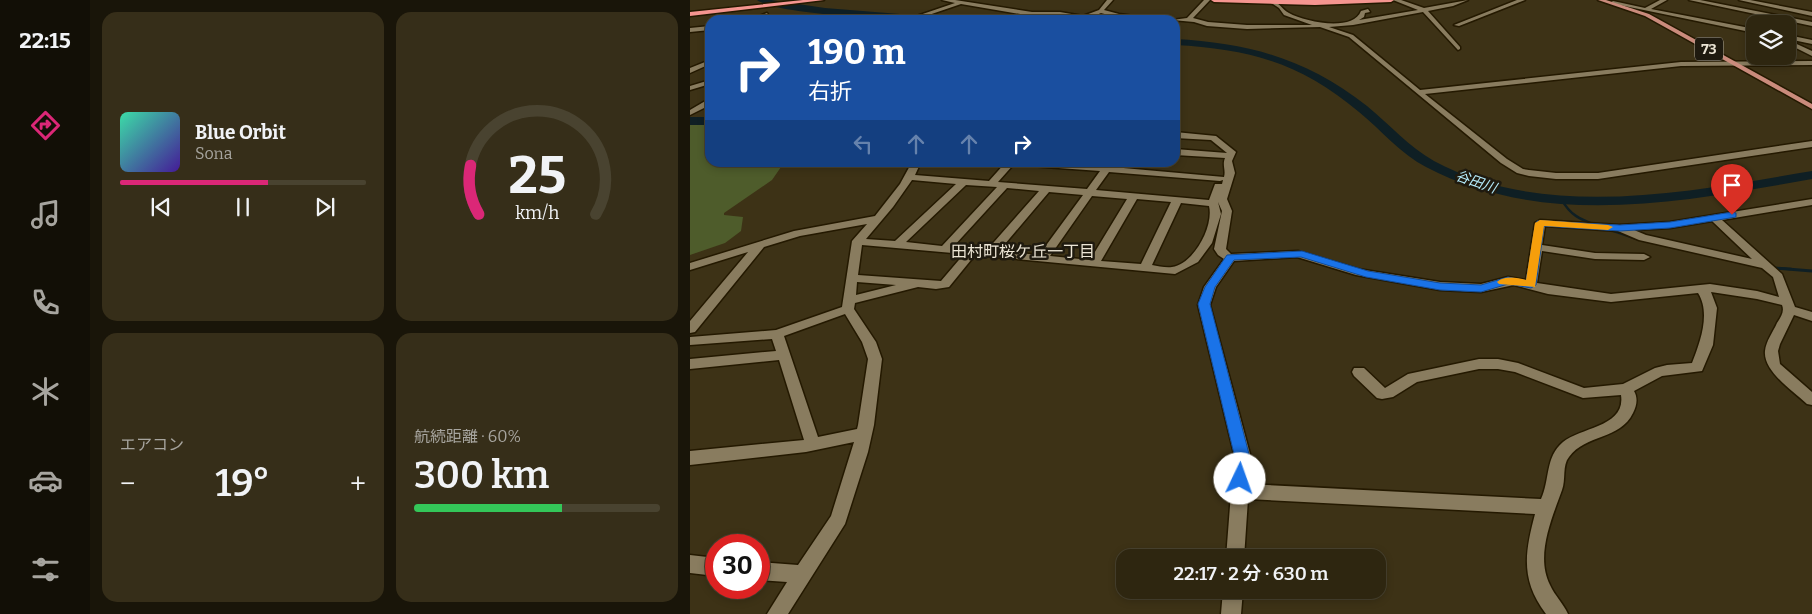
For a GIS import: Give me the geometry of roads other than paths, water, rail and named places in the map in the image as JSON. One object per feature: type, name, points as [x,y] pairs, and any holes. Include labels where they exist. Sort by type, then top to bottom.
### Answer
[{"type":"highway","points":[[690,14],[821,0]]},
{"type":"highway","points":[[1214,0],[1321,2],[1390,0]]},
{"type":"main road","name":"73","points":[[1607,1],[1639,12],[1812,107]]},
{"type":"street","points":[[944,0],[1032,14],[1064,15]]},
{"type":"street","points":[[923,15],[970,0]]},
{"type":"street","points":[[1102,9],[1110,0]]},
{"type":"street","points":[[1189,19],[1200,10],[1207,0]]},
{"type":"street","points":[[1272,1],[1292,0]]},
{"type":"street","points":[[1180,20],[1189,19],[1210,25],[1322,26],[1351,23],[1424,10],[1451,5],[1465,0]]},
{"type":"street","points":[[1457,25],[1522,0]]},
{"type":"street","points":[[1647,9],[1663,0]]},
{"type":"street","points":[[1692,0],[1740,15],[1812,24]]},
{"type":"street","points":[[1734,0],[1746,29]]},
{"type":"street","points":[[1742,0],[1810,12]]},
{"type":"street","points":[[1272,1],[1284,11],[1306,17],[1322,26],[1351,36],[1504,161],[1520,171],[1556,176],[1598,176],[1812,144]]},
{"type":"street","points":[[1607,1],[1746,29]]},
{"type":"street","points":[[1400,3],[1424,10],[1458,48]]},
{"type":"street","points":[[1696,7],[1706,3]]},
{"type":"street","points":[[1776,7],[1783,3]]},
{"type":"street","points":[[1282,27],[1282,14],[1291,7]]},
{"type":"street","points":[[1089,15],[1102,9],[1118,8]]},
{"type":"street","points":[[1102,9],[1117,15]]},
{"type":"street","points":[[1639,12],[1655,10]]},
{"type":"street","points":[[1284,11],[1296,12]]},
{"type":"street","points":[[1351,23],[1362,16],[1363,12],[1368,11]]},
{"type":"street","points":[[1306,17],[1318,16]]},
{"type":"street","points":[[690,30],[705,28]]},
{"type":"street","points":[[1796,38],[1811,41]]},
{"type":"street","points":[[1796,46],[1812,54]]},
{"type":"street","points":[[1419,92],[1681,64],[1812,63]]},
{"type":"street","points":[[690,71],[705,64]]},
{"type":"street","points":[[690,88],[705,84]]},
{"type":"street","points":[[692,102],[705,102]]},
{"type":"street","points":[[690,113],[705,105]]},
{"type":"street","points":[[857,242],[1175,272],[1194,260],[1207,243],[1214,226],[1216,214],[1213,202],[1220,178],[1232,152],[1213,138],[1180,135]]},
{"type":"street","points":[[1180,153],[1229,158]]},
{"type":"street","points":[[1229,158],[1230,173],[1222,199],[1227,211],[1220,249],[1222,253],[1231,257],[1302,254],[1363,273],[1440,286],[1481,288],[1508,281],[1548,290],[1611,298],[1701,289],[1740,292],[1789,306],[1812,316]]},
{"type":"street","points":[[777,614],[839,519],[864,434],[875,359],[869,342],[849,305],[857,242],[878,219],[910,177],[915,167]]},
{"type":"street","points":[[990,185],[1006,167]]},
{"type":"street","points":[[1042,259],[1107,167]]},
{"type":"street","points":[[1117,167],[1220,178]]},
{"type":"street","points":[[910,177],[962,183],[1213,202]]},
{"type":"street","points":[[896,245],[962,183]]},
{"type":"street","points":[[944,250],[1004,186]]},
{"type":"street","points":[[990,254],[1046,189]]},
{"type":"street","points":[[1093,264],[1134,196]]},
{"type":"street","points":[[1145,269],[1177,200]]},
{"type":"street","points":[[1531,285],[1540,223],[1620,228],[1670,225],[1812,202]]},
{"type":"street","points":[[1714,218],[1778,276],[1789,306],[1772,346],[1772,361],[1774,366],[1812,400]]},
{"type":"street","points":[[690,267],[798,232],[878,219]]},
{"type":"street","points":[[1620,228],[1643,238],[1768,266]]},
{"type":"street","points":[[690,329],[760,245]]},
{"type":"street","points":[[1538,247],[1595,256],[1644,257]]},
{"type":"street","points":[[852,278],[945,284],[971,253]]},
{"type":"street","points":[[1231,257],[1210,287],[1204,301],[1242,454],[1236,549]]},
{"type":"street","points":[[690,341],[777,334],[849,305],[917,283]]},
{"type":"street","points":[[1360,372],[1382,394],[1388,394],[1413,378],[1479,364],[1498,364],[1518,368],[1583,392],[1626,389],[1646,376],[1670,368],[1697,368],[1706,345],[1711,308],[1705,292],[1701,289]]},
{"type":"street","points":[[777,334],[812,445]]},
{"type":"street","points":[[690,364],[784,355]]},
{"type":"street","points":[[1558,614],[1539,587],[1535,566],[1536,542],[1546,507],[1555,485],[1559,458],[1569,447],[1616,424],[1626,411],[1631,400],[1630,394],[1626,389]]},
{"type":"street","points":[[690,458],[812,445],[864,434]]},
{"type":"street","points":[[1239,491],[1546,507]]},
{"type":"street","points":[[690,564],[705,566]]},
{"type":"street","points":[[770,572],[804,575]]},
{"type":"street","points":[[1232,614],[1233,599]]},
{"type":"waterway","name":"谷田川","points":[[761,0],[825,11],[883,15]]},
{"type":"waterway","name":"谷田川","points":[[1180,42],[1228,46],[1252,51],[1298,67],[1320,78],[1341,92],[1404,145],[1430,164],[1473,183],[1520,195],[1568,200],[1618,201],[1718,191],[1812,175]]},
{"type":"waterway","points":[[690,121],[705,121]]},
{"type":"waterway","points":[[1562,200],[1576,216],[1595,225]]},
{"type":"waterway","points":[[1608,229],[1637,239]]},
{"type":"waterway","points":[[1773,268],[1779,268]]},
{"type":"waterway","points":[[1775,268],[1779,268]]},
{"type":"waterway","points":[[1779,268],[1791,269]]},
{"type":"waterway","points":[[1779,268],[1812,271]]},
{"type":"district","name":"田村町桜ケ丘一丁目","points":[[1023,251]]}]
